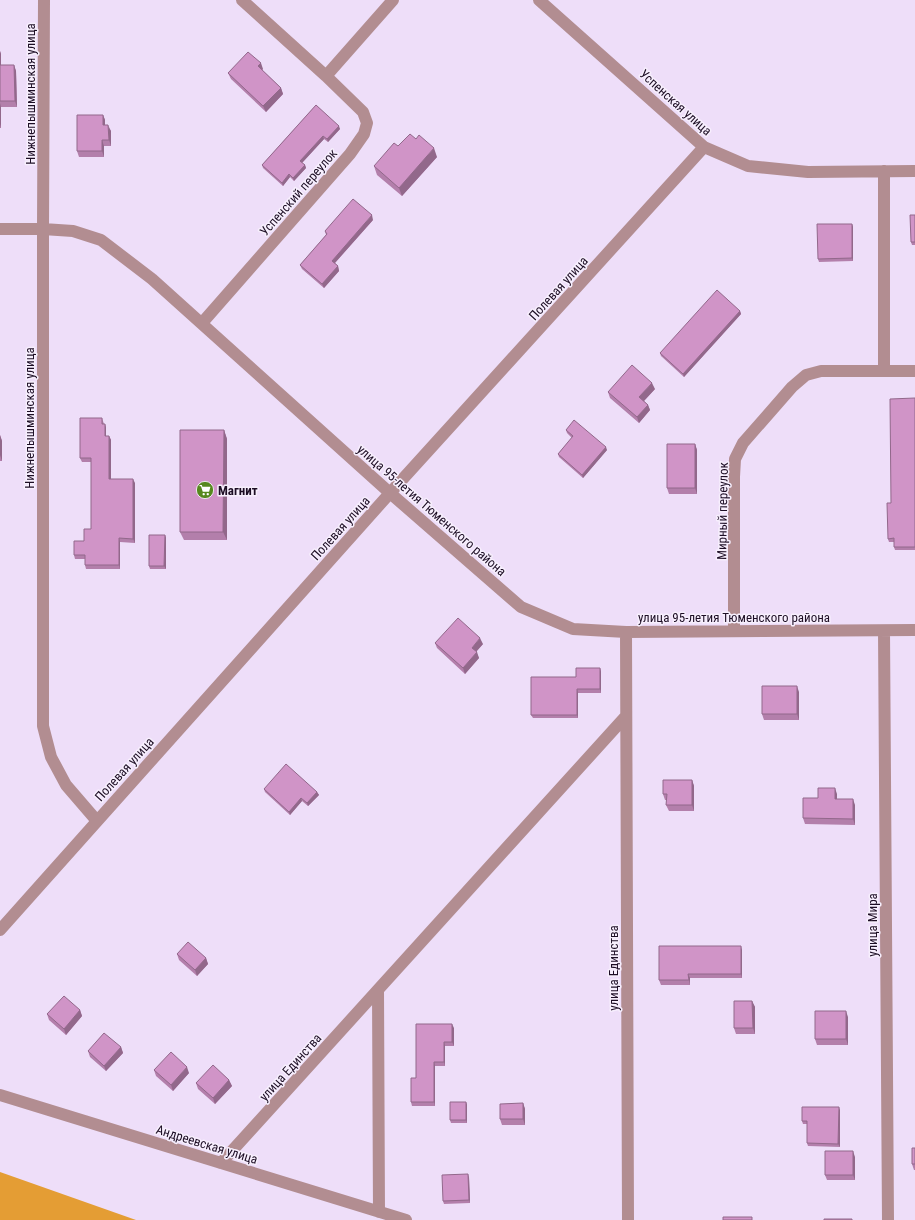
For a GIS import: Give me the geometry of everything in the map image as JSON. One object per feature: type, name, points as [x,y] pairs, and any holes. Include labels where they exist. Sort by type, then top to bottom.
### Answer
[{"type":"street","name":"Нижнепышминская улица","points":[[44,0],[43,726],[51,757],[66,785],[97,821]]},
{"type":"street","name":"Успенский переулок","points":[[202,323],[350,154],[364,134],[367,123],[363,112],[326,76],[242,0]]},
{"type":"street","points":[[326,76],[393,0]]},
{"type":"street","name":"Успенская улица","points":[[539,0],[704,147],[748,166],[808,172],[915,171]]},
{"type":"street","name":"Полевая улица","points":[[0,930],[390,493],[704,147]]},
{"type":"street","points":[[884,171],[884,371]]},
{"type":"street","name":"улица 95-летия Тюменского района","points":[[0,229],[72,231],[101,240],[152,279],[390,493],[521,607],[573,629],[626,632],[915,630]]},
{"type":"street","name":"Мирный переулок","points":[[734,631],[734,477],[735,459],[743,443],[792,387],[806,376],[821,371],[915,371]]},
{"type":"street","name":"улица Мира","points":[[884,630],[888,1220]]},
{"type":"street","name":"улица Единства","points":[[626,632],[628,1220]]},
{"type":"street","name":"улица Единства","points":[[221,1163],[626,716]]},
{"type":"street","points":[[378,990],[379,1212]]},
{"type":"street","name":"Андреевская улица","points":[[0,1095],[406,1220]]},
{"type":"shaded area","points":[[0,1172],[136,1220],[0,1220]]},
{"type":"building","points":[[248,52],[261,63],[258,66],[281,88],[263,106],[228,73]]},
{"type":"building","points":[[0,65],[14,65],[15,101],[0,101]]},
{"type":"building","points":[[316,105],[339,126],[327,139],[323,136],[300,161],[305,165],[293,178],[289,174],[282,183],[262,165]]},
{"type":"building","points":[[77,115],[103,115],[103,125],[108,125],[109,140],[102,140],[102,151],[77,151]]},
{"type":"building","points":[[410,134],[416,139],[419,135],[434,148],[399,188],[374,166],[394,143],[398,146]]},
{"type":"building","points":[[353,199],[372,215],[332,261],[338,266],[322,284],[300,265],[327,234],[325,231]]},
{"type":"building","points":[[910,215],[915,215],[915,242],[911,242]]},
{"type":"building","points":[[817,224],[852,224],[852,258],[818,259]]},
{"type":"building","points":[[717,290],[740,311],[683,374],[660,353]]},
{"type":"building","points":[[632,365],[652,383],[639,397],[648,405],[637,417],[608,392]]},
{"type":"building","points":[[915,398],[915,547],[894,547],[894,538],[888,539],[887,503],[891,503],[890,399]]},
{"type":"building","points":[[80,418],[102,418],[102,424],[105,424],[105,436],[109,436],[109,479],[133,479],[133,539],[119,538],[119,565],[85,565],[85,555],[74,555],[74,541],[84,541],[84,529],[91,529],[91,458],[80,458]]},
{"type":"building","points":[[574,420],[606,447],[582,475],[558,454],[573,436],[566,430]]},
{"type":"building","name":"Магнит","points":[[180,430],[224,430],[223,532],[180,532]]},
{"type":"building","points":[[667,444],[695,444],[695,488],[667,488]]},
{"type":"building","points":[[149,535],[165,535],[164,566],[149,566]]},
{"type":"building","points":[[458,618],[480,638],[472,648],[477,652],[463,668],[435,643]]},
{"type":"building","points":[[576,668],[600,668],[600,689],[577,689],[577,715],[531,715],[531,677],[576,677]]},
{"type":"building","points":[[762,686],[797,686],[797,714],[762,714]]},
{"type":"building","points":[[286,764],[317,792],[307,803],[301,798],[289,812],[264,789]]},
{"type":"building","points":[[663,780],[692,780],[692,805],[666,805],[667,794],[663,794]]},
{"type":"building","points":[[818,788],[835,788],[835,799],[853,799],[853,819],[803,818],[803,798],[818,798]]},
{"type":"building","points":[[188,942],[206,958],[195,970],[177,954]]},
{"type":"building","points":[[659,946],[741,946],[741,974],[688,974],[689,980],[659,980]]},
{"type":"building","points":[[64,996],[80,1010],[64,1029],[47,1014]]},
{"type":"building","points":[[734,1001],[752,1001],[753,1028],[734,1028]]},
{"type":"building","points":[[815,1011],[846,1011],[846,1039],[815,1039]]},
{"type":"building","points":[[416,1024],[452,1024],[452,1042],[444,1042],[444,1062],[434,1062],[434,1102],[411,1102],[411,1078],[416,1078]]},
{"type":"building","points":[[104,1033],[121,1047],[104,1066],[88,1051]]},
{"type":"building","points":[[171,1052],[187,1067],[171,1085],[154,1070]]},
{"type":"building","points":[[213,1065],[229,1080],[213,1098],[196,1083]]},
{"type":"building","points":[[450,1102],[466,1102],[466,1120],[450,1120]]},
{"type":"building","points":[[523,1103],[523,1119],[500,1119],[500,1104]]},
{"type":"building","points":[[802,1107],[839,1107],[838,1144],[807,1143],[807,1121],[802,1121]]},
{"type":"building","points":[[912,1148],[915,1148],[915,1164],[912,1164]]},
{"type":"building","points":[[825,1151],[853,1151],[853,1175],[825,1175]]},
{"type":"building","points":[[468,1174],[469,1200],[443,1201],[442,1175]]},
{"type":"building","points":[[723,1217],[752,1217],[752,1220],[723,1220]]},
{"type":"building","points":[[852,1219],[852,1220],[824,1220]]},
{"type":"place","name":"Магнит","points":[[205,490]]}]
